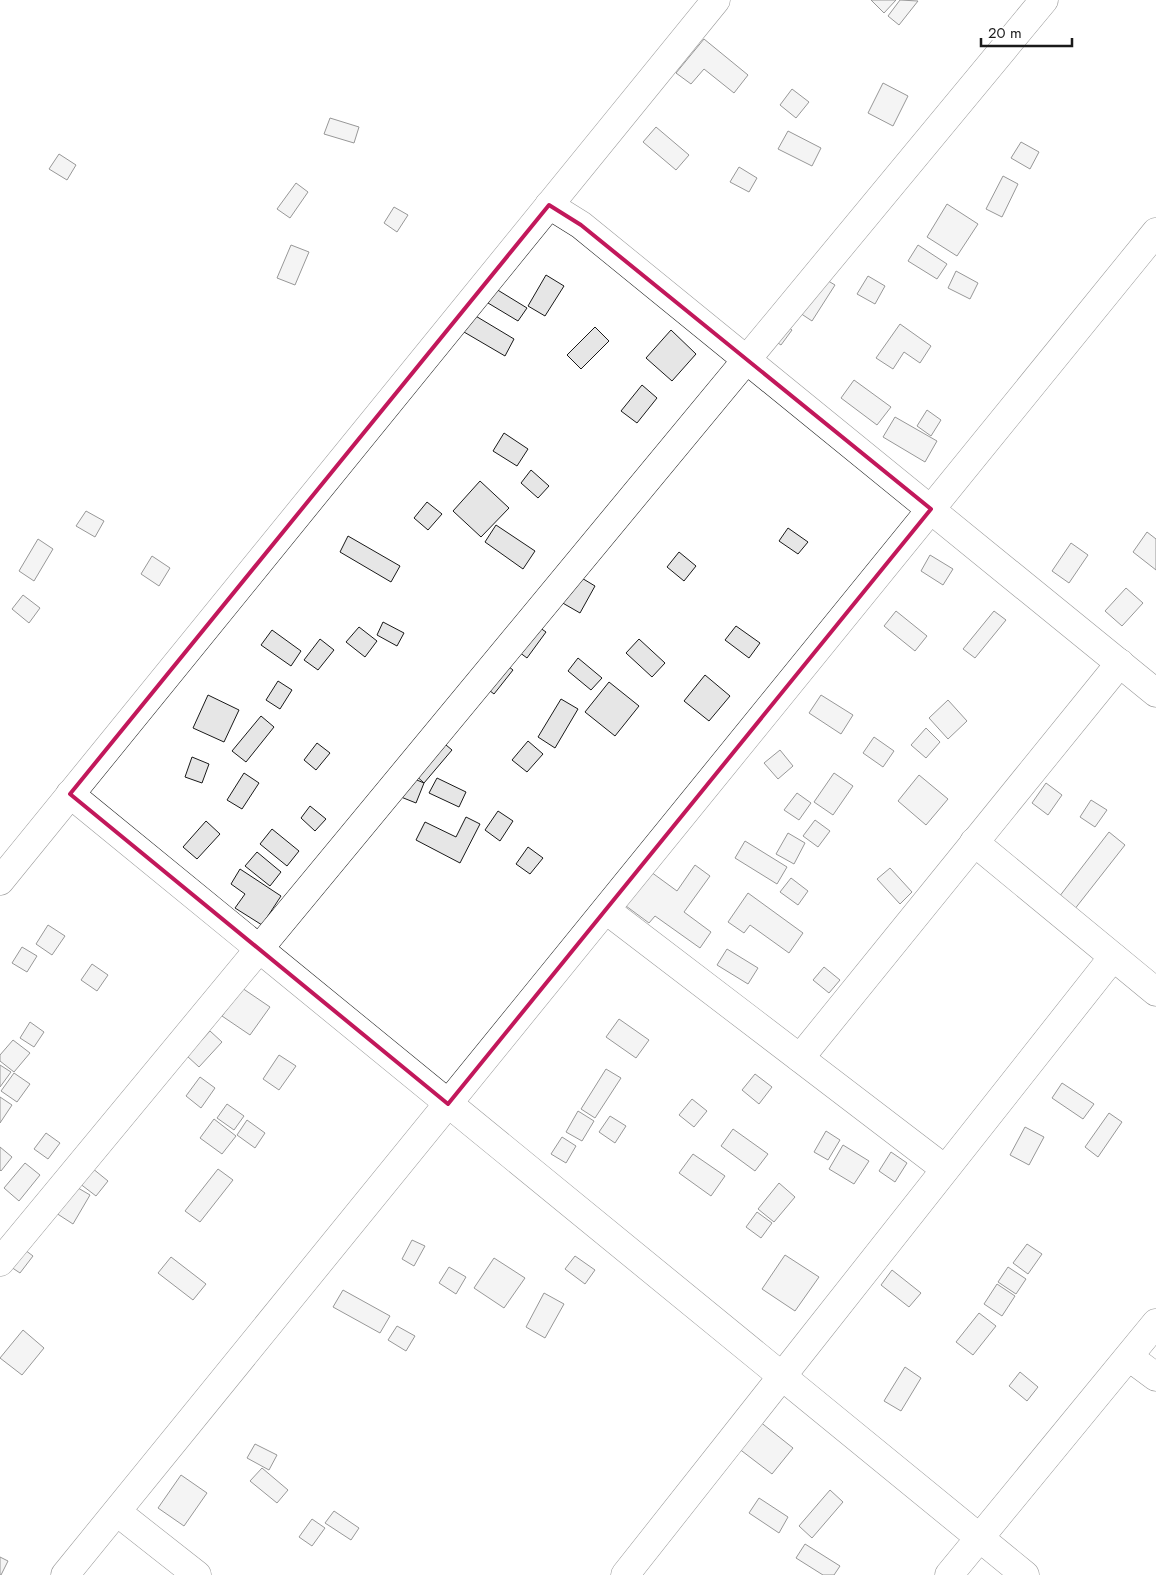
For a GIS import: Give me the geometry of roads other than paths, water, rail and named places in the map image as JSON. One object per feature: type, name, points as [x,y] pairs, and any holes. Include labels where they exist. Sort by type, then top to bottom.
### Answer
[{"type":"street","points":[[0,881],[716,0]]},
{"type":"street","points":[[0,1262],[1044,0]]},
{"type":"street","points":[[549,205],[581,225],[1156,693]]},
{"type":"street","points":[[65,1575],[1156,232]]},
{"type":"street","points":[[800,1058],[1120,663]]},
{"type":"street","points":[[70,794],[258,950],[1025,1575]]},
{"type":"street","points":[[974,842],[1156,992]]},
{"type":"street","points":[[606,910],[946,1169]]},
{"type":"street","points":[[628,1574],[1113,957]]},
{"type":"street","points":[[949,1575],[1156,1323]]},
{"type":"street","points":[[1128,1357],[1156,1377]]},
{"type":"street","points":[[117,1512],[197,1575]]}]
